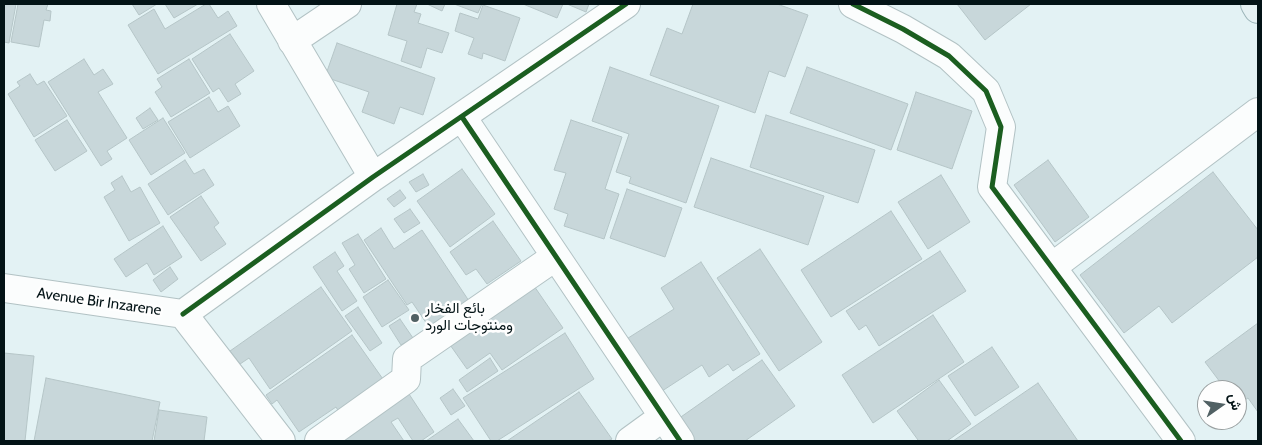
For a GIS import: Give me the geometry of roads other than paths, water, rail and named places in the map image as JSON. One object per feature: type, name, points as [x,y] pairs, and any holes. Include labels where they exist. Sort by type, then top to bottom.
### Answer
[{"type":"main road","points":[[1254,4],[1258,9]]},
{"type":"street","points":[[271,4],[373,177]]},
{"type":"street","points":[[292,41],[347,4]]},
{"type":"street","points":[[183,314],[373,177],[626,4]]},
{"type":"street","points":[[853,4],[903,29],[949,56],[986,91],[1001,127],[992,187],[1181,441]]},
{"type":"street","points":[[1052,266],[1258,112]]},
{"type":"street","points":[[462,117],[680,441]]},
{"type":"street","points":[[319,441],[406,379],[407,359],[555,257]]},
{"type":"street","name":"Avenue Bir Inzarene","points":[[4,288],[183,314],[281,441]]},
{"type":"street","points":[[630,441],[663,417]]},
{"type":"place","name":"بائع الفخار ومنتوجات الورد","points":[[415,318]]}]
